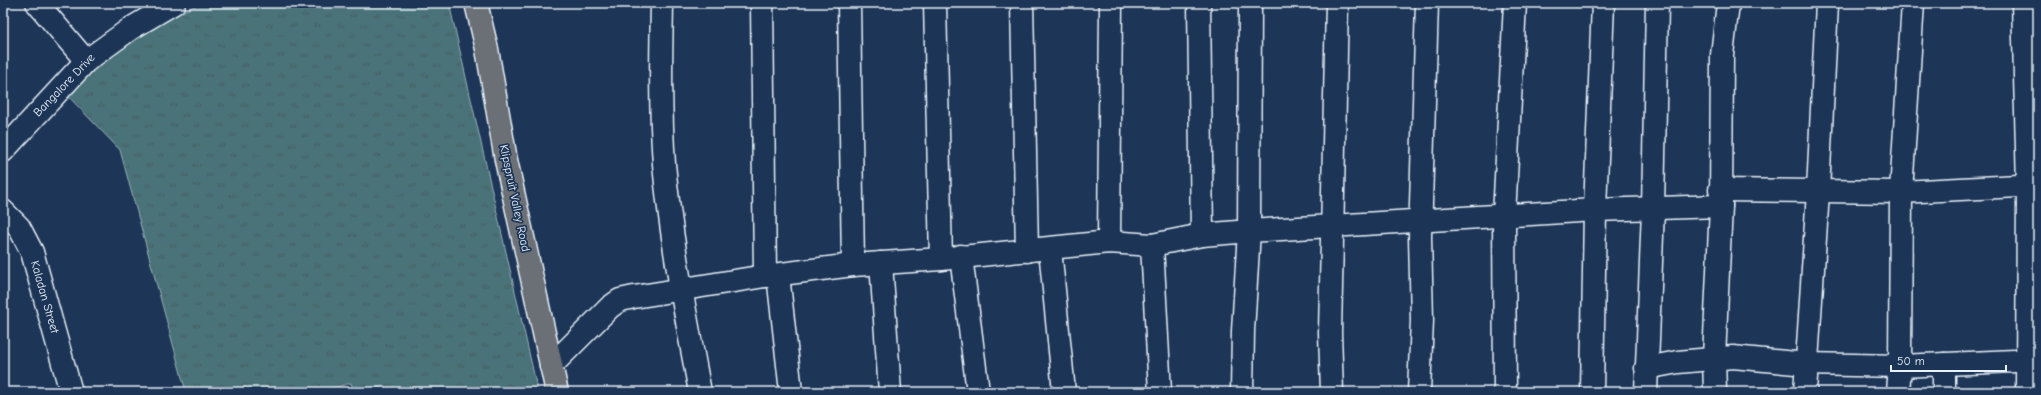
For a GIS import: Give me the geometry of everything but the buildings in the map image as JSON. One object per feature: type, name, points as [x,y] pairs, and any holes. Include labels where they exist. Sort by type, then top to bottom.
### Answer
[{"type":"main road","name":"Klipspruit Valley Road","points":[[476,3],[506,160],[550,366],[557,392]]},
{"type":"street","points":[[37,3],[86,61]]},
{"type":"street","name":"Bangalore Drive","points":[[3,151],[86,61],[130,29],[174,3]]},
{"type":"street","points":[[662,3],[660,85],[664,165],[681,289],[700,392]]},
{"type":"street","points":[[762,3],[772,276],[791,392]]},
{"type":"street","points":[[849,3],[853,265]]},
{"type":"street","points":[[935,3],[951,257],[978,392]]},
{"type":"street","points":[[1022,3],[1027,251]]},
{"type":"street","points":[[1109,242],[1111,3]]},
{"type":"street","points":[[1199,3],[1202,235]]},
{"type":"street","points":[[1242,392],[1243,331],[1249,232],[1250,3]]},
{"type":"street","points":[[1332,392],[1332,228],[1337,3]]},
{"type":"street","points":[[1419,392],[1422,320],[1421,222],[1427,3]]},
{"type":"street","points":[[1505,392],[1504,216],[1515,3]]},
{"type":"street","points":[[1592,392],[1595,210],[1603,3]]},
{"type":"street","points":[[1646,392],[1653,209],[1657,3]]},
{"type":"street","points":[[1715,392],[1714,358],[1721,198],[1722,55],[1728,3]]},
{"type":"street","points":[[1805,392],[1818,192],[1827,3]]},
{"type":"street","points":[[1898,392],[1900,366],[1901,192],[1913,3]]},
{"type":"street","points":[[2023,3],[2033,185],[2033,360],[2027,392]]},
{"type":"street","points":[[550,366],[601,315],[620,300],[681,289],[853,265],[1050,249],[1109,242],[1152,245],[1202,235],[1332,228],[1392,222],[1421,222],[1595,210],[1653,209],[1721,198],[1818,192],[1901,192],[2033,185]]},
{"type":"street","name":"Kaladan Street","points":[[3,211],[19,227],[32,252],[71,392]]},
{"type":"street","points":[[1152,245],[1160,392]]},
{"type":"street","points":[[1050,249],[1064,392]]},
{"type":"street","points":[[881,263],[890,392]]},
{"type":"street","points":[[1646,368],[1714,358],[1733,357],[1806,364],[1900,366],[2033,360]]},
{"type":"street","points":[[1944,364],[1944,392]]},
{"type":"green space","points":[[201,3],[449,3],[538,392],[390,392],[384,386],[366,392],[354,392],[351,383],[318,392],[186,392],[120,150],[66,94],[105,59],[173,16]]}]
